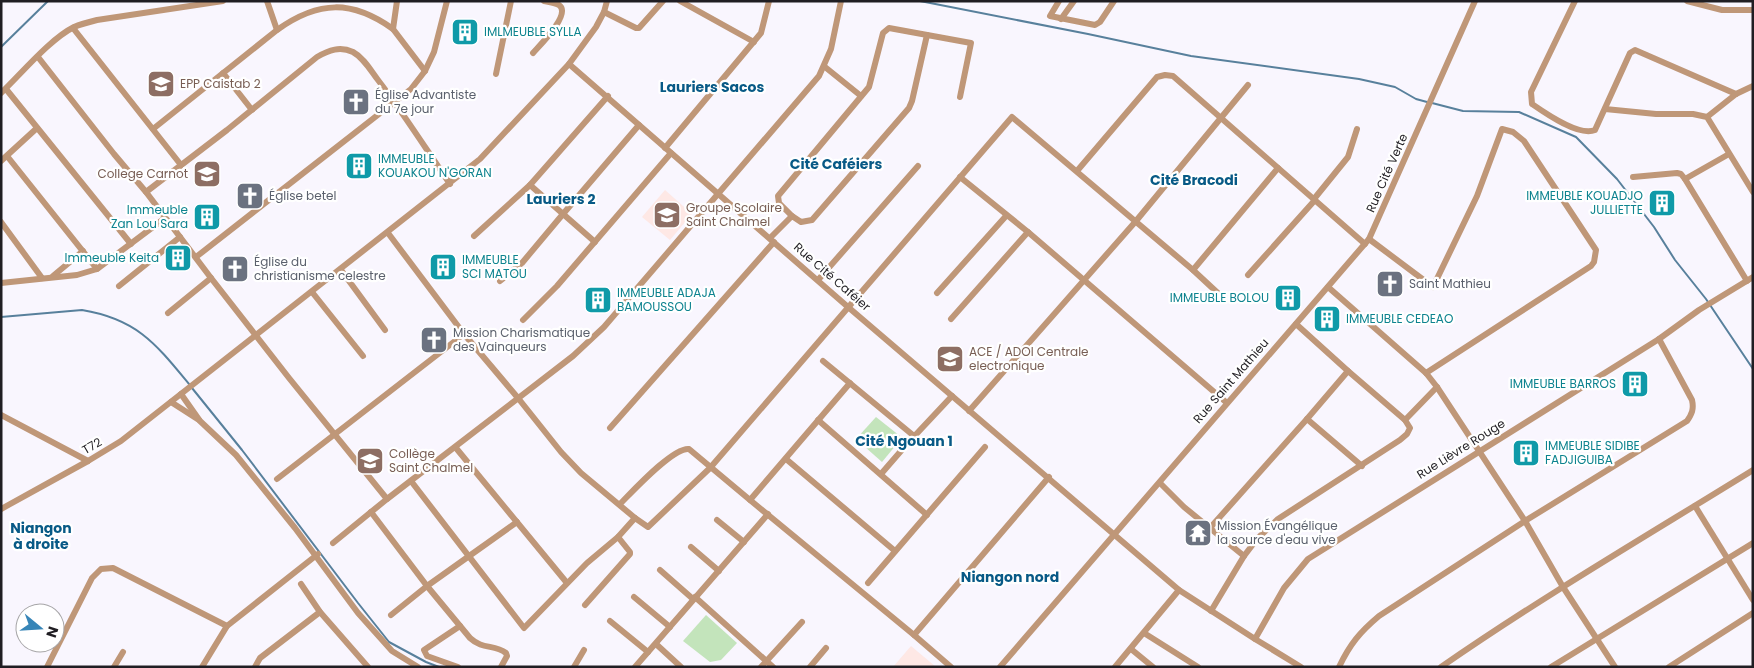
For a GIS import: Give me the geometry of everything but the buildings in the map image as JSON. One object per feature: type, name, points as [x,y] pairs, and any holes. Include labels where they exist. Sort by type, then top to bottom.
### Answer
[{"type":"street","points":[[131,244],[37,128],[4,91],[53,42],[73,28],[97,20],[223,1]]},
{"type":"street","points":[[267,1],[277,30]]},
{"type":"street","points":[[393,30],[397,1]]},
{"type":"street","points":[[196,257],[411,89],[425,71],[434,52],[447,1]]},
{"type":"street","points":[[496,74],[511,1]]},
{"type":"street","points":[[533,53],[557,25],[562,14],[562,9],[558,5],[544,1]]},
{"type":"street","name":"T72","points":[[1,509],[121,441],[450,184],[492,148],[570,64],[604,12],[607,1]]},
{"type":"street","points":[[604,12],[639,28],[663,1]]},
{"type":"street","points":[[680,1],[754,42]]},
{"type":"street","points":[[665,148],[763,30],[769,1]]},
{"type":"street","points":[[333,543],[387,499],[456,448],[472,433],[573,356],[604,327],[819,76],[831,49],[841,1]]},
{"type":"street","points":[[1059,1],[1050,16],[1095,25],[1100,22],[1114,1]]},
{"type":"street","points":[[1061,19],[1074,1]]},
{"type":"street","name":"Rue Cité Verte","points":[[1367,242],[1475,1]]},
{"type":"street","points":[[1575,1],[1531,92],[1532,104],[1548,115],[1583,132],[1594,130],[1630,54],[1635,50],[1736,94]]},
{"type":"street","points":[[1687,1],[1722,10],[1753,10]]},
{"type":"street","points":[[153,129],[277,30],[296,17],[313,10],[343,6],[355,7],[368,12],[393,30],[425,71]]},
{"type":"street","points":[[73,28],[181,165]]},
{"type":"street","points":[[928,35],[909,108],[812,220],[801,222],[779,203],[778,196],[869,87],[883,33],[889,28],[928,35],[971,43],[960,97]]},
{"type":"street","points":[[146,192],[317,57],[338,48],[359,56],[395,103],[450,184]]},
{"type":"street","points":[[38,57],[146,192],[334,435],[387,499]]},
{"type":"street","name":"Rue Cité Caféier","points":[[570,64],[848,307],[1179,590],[1301,667]]},
{"type":"street","points":[[825,66],[861,96]]},
{"type":"street","points":[[223,73],[252,110]]},
{"type":"street","points":[[1077,170],[1157,77],[1173,76],[1314,199],[1367,242],[1433,287],[1477,196],[1502,129],[1513,132],[1524,141],[1596,250],[1595,258],[1591,266],[1426,373]]},
{"type":"street","points":[[969,411],[1083,279],[1136,221],[1248,86]]},
{"type":"street","points":[[1707,117],[1736,94],[1753,86]]},
{"type":"street","points":[[474,236],[530,185],[608,96]]},
{"type":"street","points":[[1605,108],[1656,114],[1693,114],[1707,117],[1753,192]]},
{"type":"street","points":[[388,233],[464,334],[561,452],[574,466],[646,526],[651,526],[710,468],[1012,117],[1077,170],[1221,296]]},
{"type":"street","points":[[500,281],[522,264],[639,126]]},
{"type":"street","points":[[1,161],[37,128]]},
{"type":"street","points":[[1248,275],[1348,157],[1357,129]]},
{"type":"street","points":[[523,320],[557,286],[671,154]]},
{"type":"street","points":[[1685,179],[1729,154]]},
{"type":"street","points":[[7,156],[97,269]]},
{"type":"street","points":[[818,280],[918,166]]},
{"type":"street","points":[[1193,270],[1278,168]]},
{"type":"street","points":[[1633,177],[1681,174],[1750,279]]},
{"type":"street","points":[[960,177],[1028,232],[1227,403]]},
{"type":"street","points":[[530,185],[595,242]]},
{"type":"street","points":[[610,428],[792,216]]},
{"type":"street","points":[[937,293],[1006,216]]},
{"type":"street","points":[[1,284],[82,274],[97,269],[165,218]]},
{"type":"street","points":[[2,224],[42,278]]},
{"type":"street","points":[[951,319],[1028,232]]},
{"type":"street","points":[[119,286],[180,237]]},
{"type":"street","name":"Rue Saint Mathieu","points":[[1000,667],[1367,242]]},
{"type":"street","points":[[53,277],[83,251]]},
{"type":"street","points":[[341,270],[385,330]]},
{"type":"street","points":[[168,313],[211,278]]},
{"type":"street","name":"Rue Lièvre Rouge","points":[[1255,639],[1284,588],[1308,559],[1658,339],[1706,305],[1750,279]]},
{"type":"street","points":[[1328,287],[1426,373],[1437,387],[1525,521],[1563,587],[1615,667]]},
{"type":"street","points":[[312,292],[363,356]]},
{"type":"street","points":[[1210,611],[1244,556],[1257,540],[1278,520],[1362,466],[1407,434],[1410,428],[1404,420],[1296,324]]},
{"type":"street","points":[[277,479],[464,334]]},
{"type":"street","points":[[1339,667],[1349,647],[1379,616],[1525,521],[1681,426],[1691,416],[1694,408],[1692,400],[1658,339]]},
{"type":"street","points":[[823,360],[914,436]]},
{"type":"street","points":[[1210,528],[1308,419],[1348,371]]},
{"type":"street","points":[[750,500],[850,383]]},
{"type":"street","points":[[1404,420],[1437,387]]},
{"type":"street","points":[[184,392],[200,421]]},
{"type":"street","points":[[881,474],[952,396]]},
{"type":"street","points":[[171,402],[200,421],[236,456],[317,554],[358,613],[392,651],[418,667]]},
{"type":"street","points":[[1,415],[88,461]]},
{"type":"street","points":[[1308,419],[1362,466]]},
{"type":"street","points":[[818,420],[927,515]]},
{"type":"street","points":[[868,583],[985,447]]},
{"type":"street","points":[[456,448],[567,583]]},
{"type":"street","points":[[620,504],[662,463],[679,450],[689,449],[914,634],[951,667]]},
{"type":"street","points":[[786,459],[895,551]]},
{"type":"street","points":[[1441,667],[1471,645],[1753,470]]},
{"type":"street","points":[[914,634],[1049,477]]},
{"type":"street","points":[[411,481],[524,628],[587,563],[618,537],[635,518]]},
{"type":"street","points":[[1160,483],[1244,556]]},
{"type":"street","points":[[1695,506],[1753,600]]},
{"type":"street","points":[[371,512],[427,586],[478,645],[501,649],[506,653],[507,656],[500,667]]},
{"type":"street","points":[[635,667],[768,514]]},
{"type":"street","points":[[717,520],[744,542]]},
{"type":"street","points":[[391,615],[427,586],[517,522]]},
{"type":"street","points":[[585,605],[630,554],[618,537]]},
{"type":"street","points":[[1551,667],[1753,542]]},
{"type":"street","points":[[691,547],[719,571]]},
{"type":"street","points":[[202,667],[227,626],[317,554]]},
{"type":"street","points":[[47,667],[92,578],[101,569],[113,568],[227,626]]},
{"type":"street","points":[[660,570],[773,667]]},
{"type":"street","points":[[301,584],[320,612],[366,666]]},
{"type":"street","points":[[1115,667],[1179,590]]},
{"type":"street","points":[[634,597],[670,627]]},
{"type":"street","points":[[255,667],[260,658],[320,612]]},
{"type":"street","points":[[1669,667],[1753,613]]},
{"type":"street","points":[[610,621],[648,652]]},
{"type":"street","points":[[761,667],[802,622]]},
{"type":"street","points":[[458,667],[428,656],[424,650],[460,626]]},
{"type":"street","points":[[1144,633],[1198,667]]},
{"type":"street","points":[[656,644],[681,667]]},
{"type":"street","points":[[810,667],[826,648]]},
{"type":"street","points":[[1131,649],[1154,667]]},
{"type":"street","points":[[574,667],[584,650]]},
{"type":"street","points":[[114,667],[122,652]]},
{"type":"street","points":[[1284,667],[1288,660]]},
{"type":"shaded area","name":"Groupe Scolaire Saint Chalmel","points":[[665,190],[692,214],[670,240],[642,217]]},
{"type":"shaded area","points":[[911,646],[936,667],[893,667]]},
{"type":"green space","points":[[876,417],[900,436],[901,439],[882,462],[856,439]]},
{"type":"green space","points":[[706,615],[737,643],[721,660],[710,662],[683,641]]},
{"type":"waterway","points":[[1,47],[48,1]]},
{"type":"waterway","points":[[920,1],[1191,56],[1359,79],[1395,87],[1416,99],[1427,102]]},
{"type":"waterway","points":[[1432,103],[1463,111],[1519,112],[1576,137],[1617,179],[1654,227],[1675,260],[1706,299],[1753,369]]},
{"type":"waterway","points":[[1,317],[82,310],[101,314],[117,320],[144,335],[189,384]]},
{"type":"waterway","points":[[192,388],[242,450],[389,642],[439,667]]},
{"type":"place","name":"IMLMEUBLE SYLLA","points":[[465,32]]},
{"type":"place","name":"EPP Caistab 2","points":[[161,84]]},
{"type":"place","name":"Église Advantiste du 7e jour","points":[[356,102]]},
{"type":"place","name":"IMMEUBLE KOUAKOU N'GORAN","points":[[359,166]]},
{"type":"place","name":"College Carnot","points":[[207,174]]},
{"type":"place","name":"Église betel","points":[[250,196]]},
{"type":"place","name":"IMMEUBLE KOUADJO JULLIETTE","points":[[1662,203]]},
{"type":"place","name":"Groupe Scolaire Saint Chalmel","points":[[667,215]]},
{"type":"place","name":"Immeuble Zan Lou Sara","points":[[207,217]]},
{"type":"place","name":"Immeuble Keita","points":[[178,258]]},
{"type":"place","name":"IMMEUBLE SCI MATOU","points":[[443,267]]},
{"type":"place","name":"Église du christianisme celestre","points":[[235,269]]},
{"type":"place","name":"Saint Mathieu","points":[[1390,284]]},
{"type":"place","name":"IMMEUBLE BOLOU","points":[[1288,298]]},
{"type":"place","name":"IMMEUBLE ADAJA BAMOUSSOU","points":[[598,300]]},
{"type":"place","name":"IMMEUBLE CEDEAO","points":[[1327,319]]},
{"type":"place","name":"Mission Charismatique des Vainqueurs","points":[[434,340]]},
{"type":"place","name":"ACE / ADOI Centrale electronique","points":[[950,359]]},
{"type":"place","name":"IMMEUBLE BARROS","points":[[1635,384]]},
{"type":"place","name":"IMMEUBLE SIDIBE FADJIGUIBA","points":[[1526,453]]},
{"type":"place","name":"Collège Saint Chalmel","points":[[370,461]]},
{"type":"place","name":"Mission Évangélique la source d'eau vive","points":[[1198,533]]},
{"type":"district","name":"Lauriers Sacos","points":[[712,87]]},
{"type":"district","name":"Cité Caféiers","points":[[836,164]]},
{"type":"district","name":"Cité Bracodi","points":[[1194,180]]},
{"type":"district","name":"Lauriers 2","points":[[561,199]]},
{"type":"district","name":"Cité Ngouan 1","points":[[904,441]]},
{"type":"district","name":"Niangon à droite","points":[[41,536]]},
{"type":"district","name":"Niangon nord","points":[[1010,577]]}]
